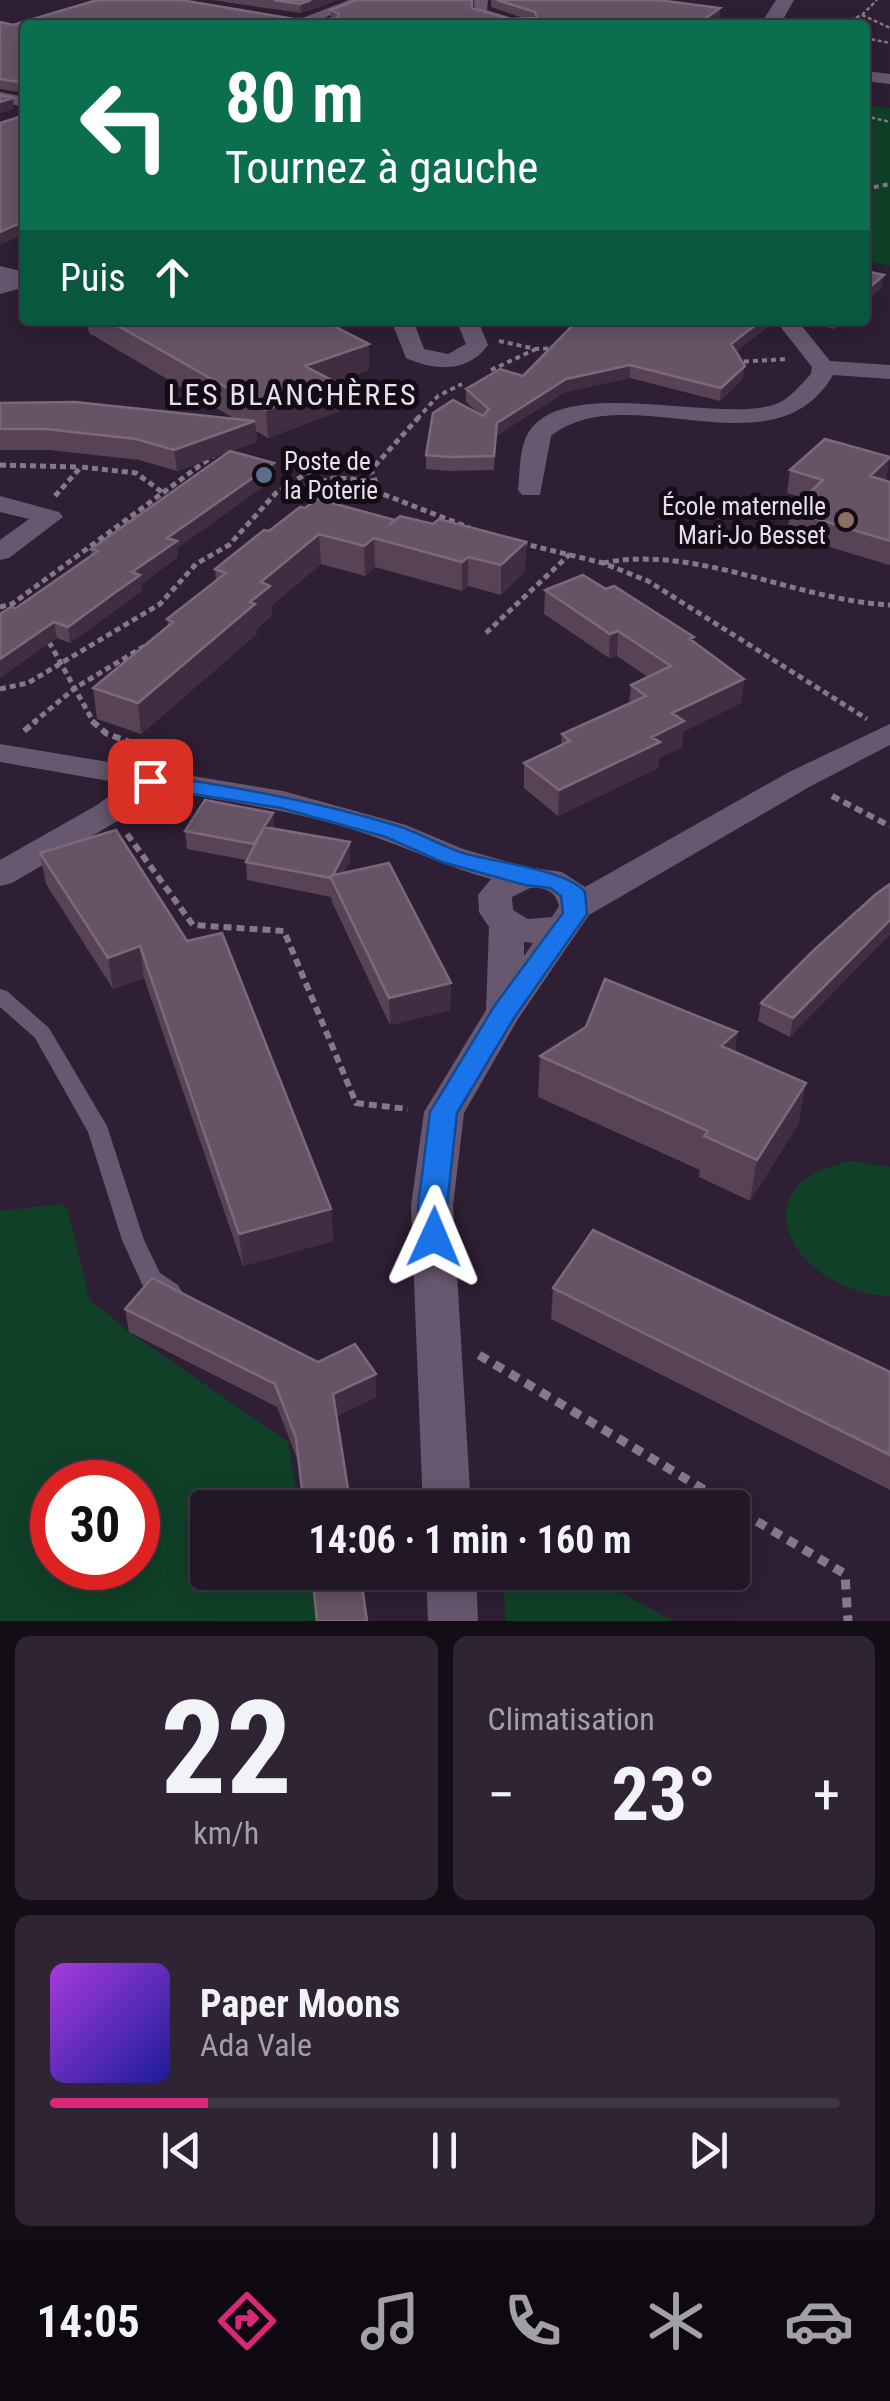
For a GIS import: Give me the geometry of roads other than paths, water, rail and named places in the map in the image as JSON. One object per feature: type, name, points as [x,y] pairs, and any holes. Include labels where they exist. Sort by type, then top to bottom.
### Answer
[{"type":"street","points":[[305,20],[363,0]]},
{"type":"street","points":[[481,0],[480,12],[509,20]]},
{"type":"street","points":[[274,18],[283,20]]},
{"type":"street","points":[[404,325],[414,353],[428,361],[454,360],[471,354],[476,345],[470,328]]},
{"type":"street","points":[[531,490],[539,434],[554,419],[603,410],[755,416],[786,409],[822,376],[818,362],[790,325]]},
{"type":"street","points":[[818,362],[890,372]]},
{"type":"street","points":[[0,504],[50,517],[0,552]]},
{"type":"street","points":[[504,1011],[502,887],[555,898],[650,867],[800,778],[890,734]]},
{"type":"street","points":[[8,746],[151,766],[283,801],[394,832],[555,898]]},
{"type":"street","points":[[0,875],[109,812],[151,766]]},
{"type":"street","points":[[451,857],[500,914],[542,932],[555,898]]},
{"type":"street","points":[[446,1490],[432,1206],[444,1112],[504,1011],[555,898]]},
{"type":"street","points":[[451,1590],[453,1621]]},
{"type":"lane","points":[[0,996],[42,1032],[99,1132],[133,1240],[151,1279],[188,1304]]},
{"type":"place","name":"Poste de la Poterie","points":[[264,475]]},
{"type":"place","name":"École maternelle Mari-Jo Besset","points":[[846,520]]},
{"type":"district","name":"LES BLANCHÈRES","points":[[293,394]]}]
